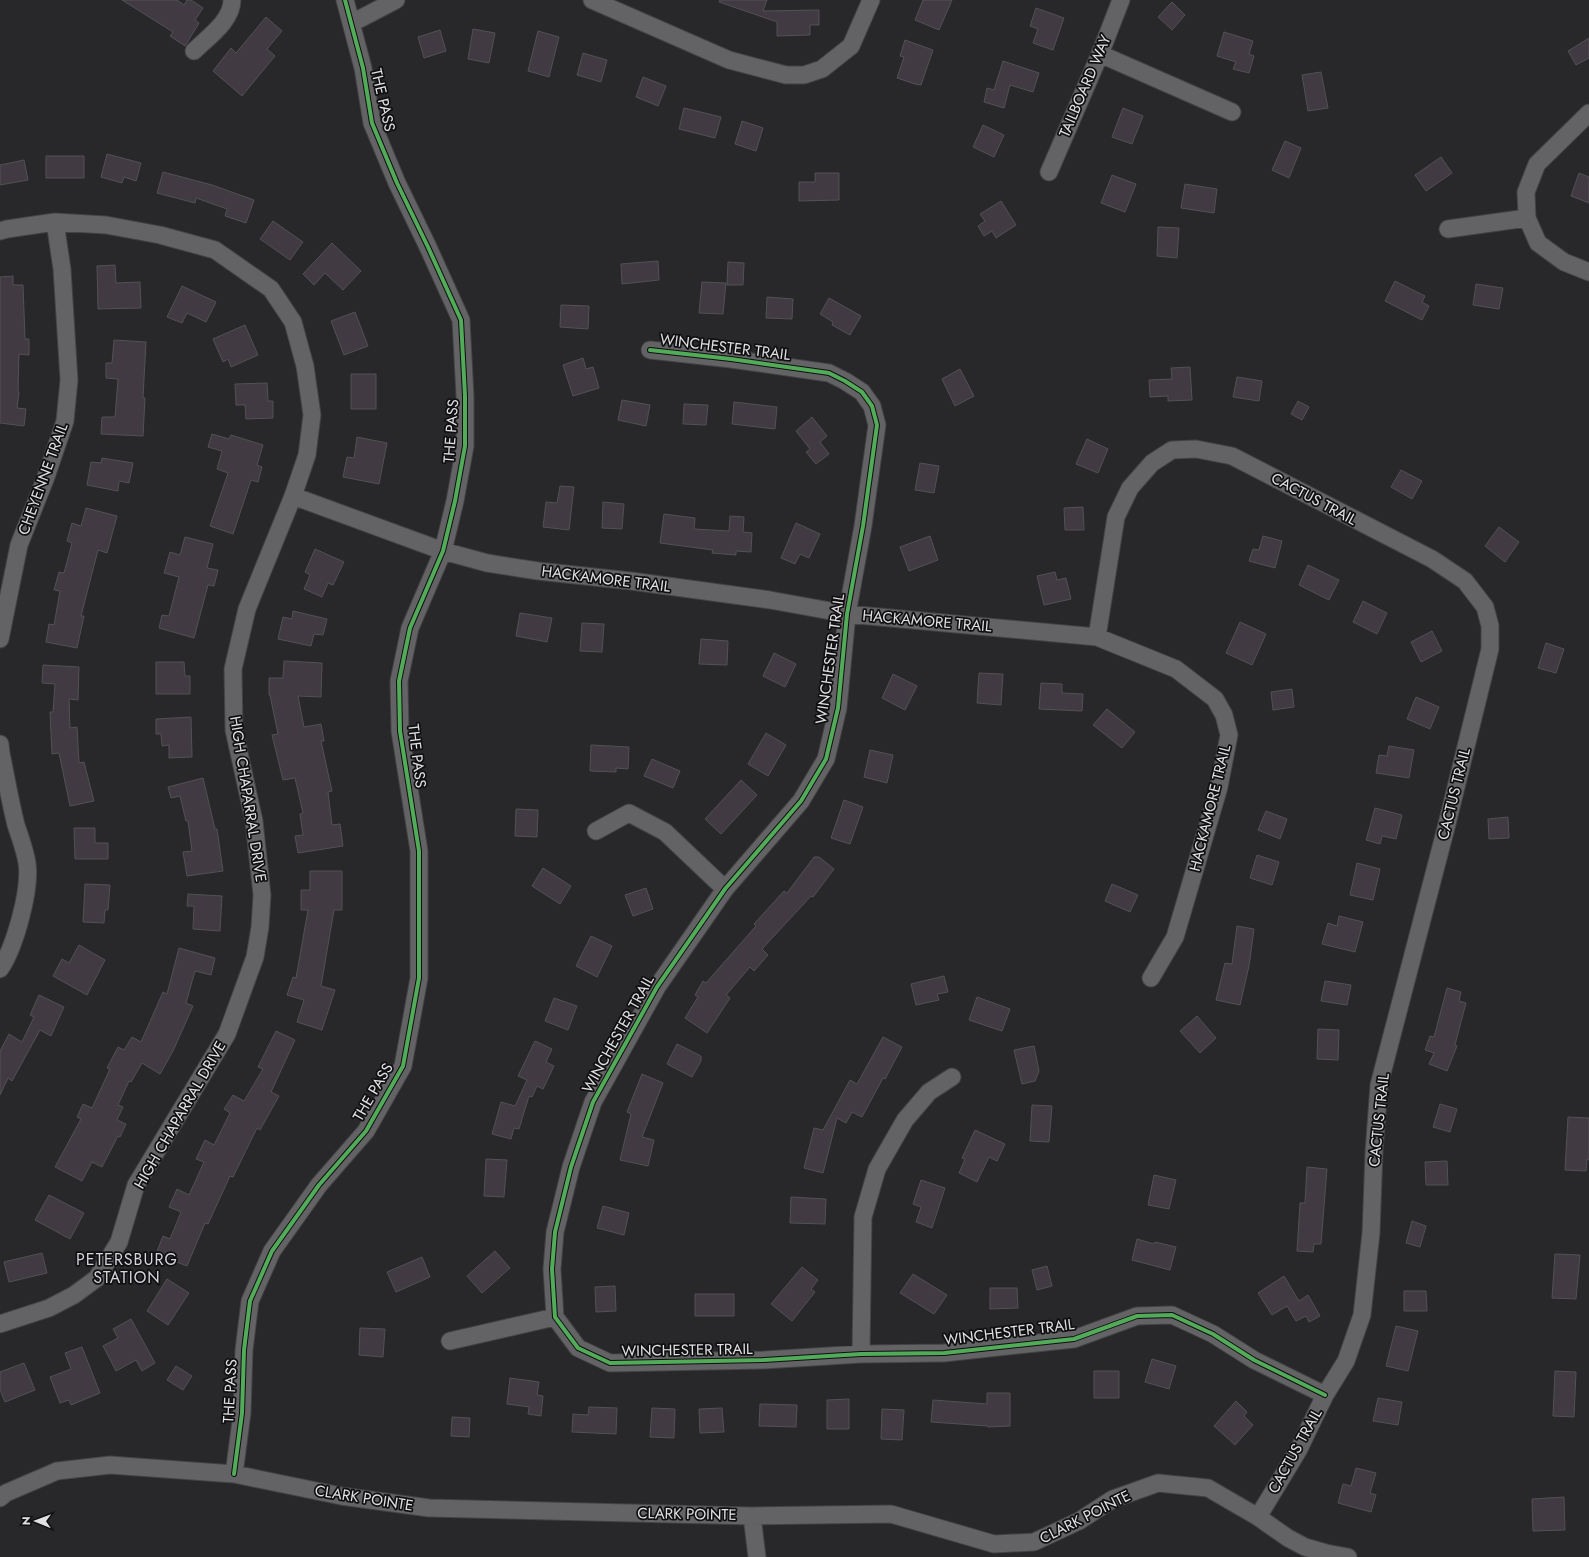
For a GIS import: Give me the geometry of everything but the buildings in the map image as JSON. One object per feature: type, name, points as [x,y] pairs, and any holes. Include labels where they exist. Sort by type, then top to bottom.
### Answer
[{"type":"street","points":[[194,51],[229,14],[232,0]]},
{"type":"street","name":"THE PASS","points":[[234,1474],[242,1413],[244,1350],[250,1300],[272,1251],[319,1185],[366,1131],[403,1066],[419,978],[419,851],[400,731],[399,681],[410,628],[442,551],[455,501],[464,446],[465,396],[461,320],[397,183],[372,123],[363,68],[345,0]]},
{"type":"street","points":[[352,23],[396,0]]},
{"type":"street","points":[[592,0],[729,60],[786,76],[804,75],[822,69],[851,46],[872,0]]},
{"type":"street","name":"TAILBOARD WAY","points":[[1049,172],[1100,54],[1120,0]]},
{"type":"street","points":[[1100,54],[1232,112]]},
{"type":"street","points":[[1589,113],[1537,164],[1526,192],[1527,218],[1538,243],[1564,262],[1589,272]]},
{"type":"street","points":[[1448,229],[1527,218]]},
{"type":"street","name":"HIGH CHAPARRAL DRIVE","points":[[0,231],[7,228],[55,222],[106,225],[160,235],[215,250],[271,289],[293,322],[305,366],[312,415],[307,455],[293,496],[247,609],[233,669],[234,730],[254,821],[262,895],[260,927],[255,957],[227,1034],[136,1185],[119,1242],[98,1278],[74,1295],[49,1308],[0,1324]]},
{"type":"street","name":"CHEYENNE TRAIL","points":[[0,639],[19,546],[46,477],[65,421],[69,380],[62,269],[55,222]]},
{"type":"street","name":"WINCHESTER TRAIL","points":[[650,350],[731,359],[829,373],[862,392],[872,406],[877,425],[863,526],[847,614],[838,708],[826,759],[801,801],[725,889],[656,988],[593,1102],[571,1167],[555,1232],[552,1269],[555,1317],[578,1348],[610,1363],[764,1360],[861,1354],[944,1353],[1074,1338],[1137,1316],[1172,1315],[1213,1334],[1254,1360],[1325,1395]]},
{"type":"street","name":"CACTUS TRAIL","points":[[1097,637],[1116,517],[1130,488],[1152,463],[1172,450],[1196,449],[1232,456],[1432,559],[1465,582],[1485,607],[1490,626],[1490,649],[1447,824],[1379,1085],[1374,1152],[1371,1233],[1362,1315],[1346,1361],[1325,1395],[1299,1449],[1258,1517]]},
{"type":"street","name":"HACKAMORE TRAIL","points":[[293,496],[442,551],[487,563],[538,571],[770,600],[847,614],[1097,637],[1176,669],[1215,699],[1224,715],[1228,735],[1219,787],[1175,937],[1150,978]]},
{"type":"street","points":[[0,744],[16,824],[27,864],[26,895],[16,931],[5,962],[0,968]]},
{"type":"street","points":[[596,831],[629,813],[665,832],[725,889]]},
{"type":"street","points":[[861,1354],[863,1217],[877,1169],[905,1120],[929,1092],[952,1077]]},
{"type":"street","points":[[450,1341],[555,1317]]},
{"type":"street","name":"CLARK POINTE","points":[[0,1498],[6,1493],[57,1471],[110,1465],[234,1474],[341,1496],[429,1508],[752,1516],[891,1514],[994,1544],[1034,1542],[1079,1521],[1113,1499],[1158,1483],[1208,1488],[1258,1517],[1288,1538],[1305,1547],[1348,1557]]},
{"type":"street","points":[[752,1516],[757,1557]]},
{"type":"cycle path","points":[[234,1474],[242,1413],[244,1350],[250,1301],[272,1251],[319,1185],[366,1131],[403,1066],[419,978],[419,851],[400,731],[399,681],[410,628],[443,551],[455,501],[465,446],[465,396],[461,320],[397,183],[372,123],[363,68],[345,0]]},
{"type":"cycle path","points":[[650,350],[731,359],[829,373],[862,392],[872,406],[877,425],[863,526],[847,614],[838,708],[826,759],[801,801],[725,889],[657,987],[593,1102],[571,1167],[555,1232],[552,1269],[555,1317],[578,1348],[610,1363],[764,1360],[861,1354],[944,1353],[1074,1339],[1137,1316],[1172,1315],[1213,1334],[1254,1360],[1325,1395]]},
{"type":"district","name":"PETERSBURG STATION","points":[[127,1268]]}]
